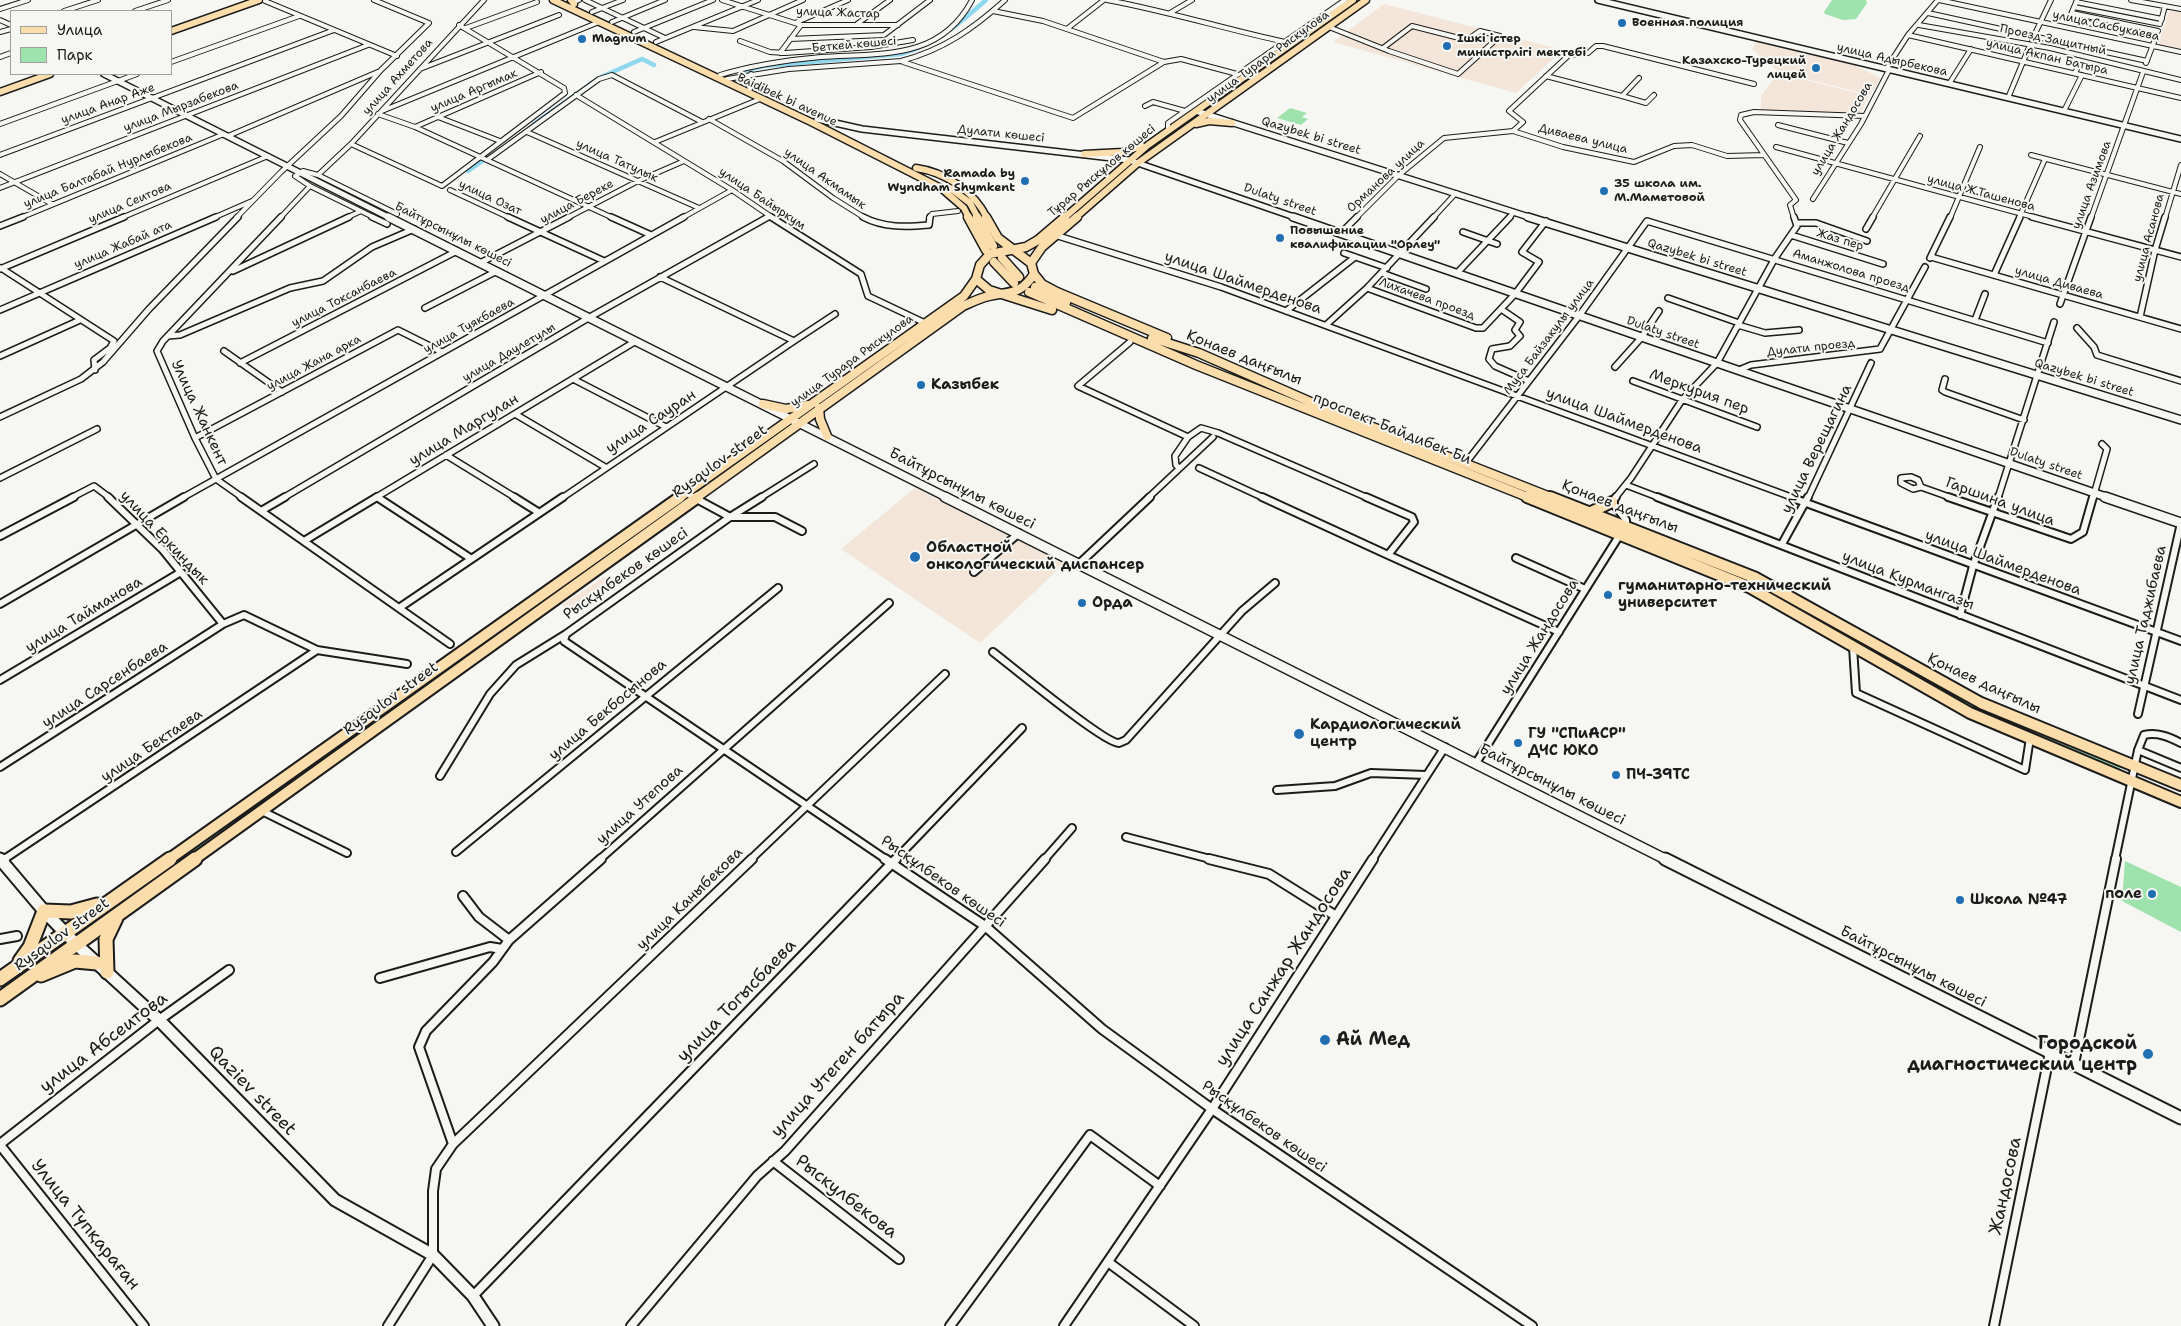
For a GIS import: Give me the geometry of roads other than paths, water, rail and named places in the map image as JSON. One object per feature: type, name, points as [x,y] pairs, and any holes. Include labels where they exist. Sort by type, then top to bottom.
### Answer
[{"type":"main road","points":[[172,30],[242,0]]},
{"type":"main road","points":[[184,24],[250,0]]},
{"type":"main road","points":[[184,24],[259,0]]},
{"type":"main road","points":[[172,26],[266,0]]},
{"type":"main road","points":[[547,0],[564,3],[575,2],[727,79],[817,119]]},
{"type":"main road","name":"Baidibek bi avenue","points":[[553,0],[564,3],[599,22],[948,187],[970,203],[993,246]]},
{"type":"main road","name":"Тұрар Рыскұлов көшесі","points":[[980,264],[990,254],[1011,248],[1026,247],[1038,240],[1148,145],[1196,111],[1248,70],[1353,0]]},
{"type":"main road","name":"улица Турара Рыскулова","points":[[1207,114],[1366,0]]},
{"type":"main road","name":"улица Адырбекова","points":[[1598,0],[2181,140]]},
{"type":"main road","points":[[1326,19],[1336,21]]},
{"type":"main road","points":[[0,86],[33,75]]},
{"type":"main road","points":[[0,92],[47,75]]},
{"type":"main road","name":"Байтұрсынұлы көшесі","points":[[106,75],[2181,1118]]},
{"type":"main road","points":[[1228,99],[1220,110],[1232,123]]},
{"type":"main road","name":"Qazybek bi street","points":[[1196,111],[1758,289],[2181,420]]},
{"type":"main road","name":"Тұрар Рыскұлов көшесі","points":[[1138,163],[1207,114]]},
{"type":"main road","name":"Baidibek bi avenue","points":[[817,119],[914,171],[941,188],[964,208],[986,250]]},
{"type":"main road","name":"Дулати көшесі","points":[[817,119],[862,129],[1084,154],[1138,163]]},
{"type":"main road","points":[[1186,128],[1206,121],[1232,123]]},
{"type":"main road","points":[[847,135],[851,131],[862,129]]},
{"type":"main road","points":[[1084,154],[1123,152],[1148,145]]},
{"type":"main road","points":[[1055,235],[1138,163]]},
{"type":"main road","name":"Dulaty street","points":[[1138,163],[1641,338],[2181,522]]},
{"type":"main road","points":[[914,171],[964,218],[980,251],[980,264],[976,279],[964,296],[925,322]]},
{"type":"main road","points":[[914,171],[933,171],[969,194],[979,204],[997,237],[1011,248],[1026,255],[1031,263],[1034,274],[1042,284],[1056,292],[1143,327],[1199,353]]},
{"type":"main road","name":"Тұрар Рыскұлов көшесі","points":[[1031,263],[1042,247],[1055,235]]},
{"type":"main road","points":[[994,262],[1017,280],[1002,258]]},
{"type":"main road","points":[[763,404],[786,409],[817,406],[963,306],[980,298],[1017,292],[1026,287],[1034,274]]},
{"type":"main road","points":[[976,279],[985,289],[1044,307],[1130,342],[1196,365]]},
{"type":"main road","name":"Қонаев даңғылы","points":[[1032,289],[1152,338],[1199,353],[1322,407],[1591,512],[1623,529],[1748,587],[1970,713],[2181,802]]},
{"type":"main road","name":"проспект Байдибек Би","points":[[1032,289],[1065,310],[1148,342],[1196,365],[1608,528]]},
{"type":"main road","name":"улица Турара Рыскулова","points":[[795,420],[817,406],[925,322]]},
{"type":"main road","points":[[817,406],[827,436]]},
{"type":"main road","name":"Rysqulov street","points":[[0,979],[367,721],[686,493],[795,420]]},
{"type":"main road","name":"Rysqulov street","points":[[0,999],[697,498],[795,420]]},
{"type":"main road","points":[[1591,512],[1612,502]]},
{"type":"main road","name":"Қонаев даңғылы","points":[[1608,528],[1623,529],[1756,578],[1932,678],[1981,703],[2181,785]]},
{"type":"main road","points":[[572,575],[582,581]]},
{"type":"main road","name":"Qaziev street","points":[[1,861],[44,912],[159,1020],[335,1200],[433,1255],[473,1296],[493,1326]]},
{"type":"main road","points":[[15,968],[30,947],[44,912],[59,914],[76,913],[114,898]]},
{"type":"main road","points":[[107,972],[106,939],[110,928],[120,913]]},
{"type":"main road","points":[[19,985],[76,961],[97,962]]},
{"type":"street","points":[[0,9],[28,0]]},
{"type":"street","points":[[67,10],[98,0]]},
{"type":"street","points":[[138,10],[168,0]]},
{"type":"street","points":[[266,0],[397,56]]},
{"type":"street","points":[[0,417],[81,379],[95,370],[149,310],[255,199],[341,116],[382,70],[429,23],[374,0]]},
{"type":"street","name":"улица Ахметова","points":[[318,175],[351,144],[417,70],[484,0]]},
{"type":"street","points":[[585,0],[663,36]]},
{"type":"street","points":[[592,12],[623,0]]},
{"type":"street","points":[[612,22],[665,0]]},
{"type":"street","points":[[634,32],[713,0]]},
{"type":"street","name":"улица Жастар","points":[[722,0],[801,25],[898,25]]},
{"type":"street","points":[[656,42],[758,0]]},
{"type":"street","points":[[694,27],[729,32],[770,16],[803,0]]},
{"type":"street","points":[[795,23],[848,0]]},
{"type":"street","points":[[857,24],[890,0]]},
{"type":"street","points":[[790,39],[879,36],[898,25],[930,0]]},
{"type":"street","name":"Беткей көшесі","points":[[720,75],[748,66],[891,53],[922,47],[940,36],[965,14],[972,0]]},
{"type":"street","points":[[727,79],[790,69],[901,61],[932,52],[958,40],[1005,0]]},
{"type":"street","points":[[1068,28],[1106,0],[1170,13],[1224,29],[1285,42]]},
{"type":"street","points":[[1170,13],[1192,0]]},
{"type":"street","points":[[1168,130],[1168,123],[1237,74],[1248,70],[1345,0]]},
{"type":"street","name":"улица Жандосова","points":[[1813,199],[1865,116],[1888,69],[1908,35],[1919,25],[1938,0]]},
{"type":"street","name":"улица Сасбукаева","points":[[1938,0],[2181,52]]},
{"type":"street","points":[[2008,98],[2051,0]]},
{"type":"street","points":[[2088,0],[2162,17]]},
{"type":"street","points":[[2132,0],[2181,9]]},
{"type":"street","points":[[2156,37],[2069,19],[2076,1],[2162,17]]},
{"type":"street","points":[[466,28],[537,2]]},
{"type":"street","points":[[1928,13],[2032,40],[2147,63],[2165,6]]},
{"type":"street","points":[[2074,7],[2160,24]]},
{"type":"street","points":[[993,11],[1044,20],[1164,62]]},
{"type":"street","points":[[2072,13],[2158,31]]},
{"type":"street","points":[[417,70],[559,15]]},
{"type":"street","points":[[172,62],[300,16]]},
{"type":"street","points":[[378,113],[599,22]]},
{"type":"street","points":[[460,25],[540,72],[564,88],[565,93],[480,157]]},
{"type":"street","points":[[780,53],[801,25]]},
{"type":"street","name":"Проезд Защитный","points":[[1919,25],[2032,40],[2143,72],[2181,80]]},
{"type":"street","points":[[1329,26],[1383,48],[1458,74],[1500,36],[1480,30],[1467,40],[1412,26],[1383,48]]},
{"type":"street","name":"улица Анар Аже","points":[[0,155],[334,30]]},
{"type":"street","name":"улица Акпан Батыра","points":[[1908,35],[2181,98]]},
{"type":"street","points":[[740,41],[780,53],[871,46],[912,40]]},
{"type":"street","name":"улица Мырзабекова","points":[[0,188],[368,44]]},
{"type":"street","points":[[1513,131],[1522,122],[1509,111],[1569,54],[1588,53],[1596,46],[1603,46],[1754,84]]},
{"type":"street","points":[[1949,84],[1971,49]]},
{"type":"street","points":[[901,61],[1073,118],[1164,62],[1181,59],[1237,74]]},
{"type":"street","name":"Проезд Защитный","points":[[2075,73],[2079,65],[2089,67]]},
{"type":"street","name":"улица Балтабай Нурлыбекова","points":[[0,226],[382,70]]},
{"type":"street","name":"улица Аргымак","points":[[414,127],[540,72]]},
{"type":"street","name":"улица Азимова","points":[[2060,304],[2143,72]]},
{"type":"street","points":[[750,89],[747,80],[752,74]]},
{"type":"street","points":[[0,124],[135,75]]},
{"type":"street","points":[[488,160],[599,79],[614,75],[702,122]]},
{"type":"street","points":[[2064,111],[2082,75]]},
{"type":"street","points":[[1546,76],[1646,104],[1654,95]]},
{"type":"street","points":[[1622,96],[1639,78]]},
{"type":"street","name":"улица Байыркум","points":[[576,95],[732,190],[769,216],[861,274],[864,278],[864,292],[868,296],[925,322]]},
{"type":"street","points":[[654,142],[760,98]]},
{"type":"street","points":[[1145,106],[1153,102],[1196,111]]},
{"type":"street","points":[[378,113],[414,127],[651,234]]},
{"type":"street","points":[[1623,529],[1626,520],[1612,502],[1626,485],[1682,400],[1717,363],[1775,258],[1797,226],[1790,205],[1796,200],[1740,120],[1741,115],[1746,113],[1865,116]]},
{"type":"street","points":[[438,117],[500,141]]},
{"type":"street","name":"улица Акмамык","points":[[709,119],[782,160],[819,186],[825,194],[867,220],[912,228],[928,225],[928,219],[932,214],[958,211]]},
{"type":"street","points":[[1778,125],[1848,143]]},
{"type":"street","name":"Диваева улица","points":[[1513,131],[1563,147],[1634,162],[1644,160],[1674,146],[1692,145],[1727,156],[1764,155]]},
{"type":"street","name":"Орманова улица","points":[[1341,233],[1399,176],[1444,138],[1513,131]]},
{"type":"street","name":"улица Татулык","points":[[527,132],[699,208]]},
{"type":"street","points":[[1866,229],[1920,136]]},
{"type":"street","name":"улица Озат","points":[[351,144],[442,186],[480,157]]},
{"type":"street","name":"улица Ж.Ташенова","points":[[1776,147],[2181,257]]},
{"type":"street","points":[[1960,197],[1980,147]]},
{"type":"street","points":[[2031,155],[2181,194]]},
{"type":"street","name":"улица Сеитова","points":[[1,268],[268,156]]},
{"type":"street","points":[[1994,275],[2045,159]]},
{"type":"street","name":"улица Береке","points":[[480,263],[638,181],[684,161]]},
{"type":"street","name":"улица Асанова","points":[[2140,318],[2155,250],[2181,165]]},
{"type":"street","points":[[387,224],[308,189],[295,176],[299,172],[306,170],[397,214]]},
{"type":"street","points":[[0,174],[52,204]]},
{"type":"street","name":"Улица Жанкент","points":[[308,189],[168,336],[157,351],[195,438],[216,479],[450,644]]},
{"type":"street","name":"улица Озат","points":[[450,190],[604,261]]},
{"type":"street","name":"улица Туякбаева","points":[[0,604],[216,479],[732,190]]},
{"type":"street","name":"Лихачева проезд","points":[[1326,325],[1387,268],[1456,194]]},
{"type":"street","name":"улица Диваева","points":[[1960,197],[1930,257],[2181,330]]},
{"type":"street","name":"улица Жабай ата","points":[[0,310],[255,199]]},
{"type":"street","points":[[229,273],[361,211]]},
{"type":"street","points":[[1457,273],[1514,212]]},
{"type":"street","name":"улица Даулетулы","points":[[262,511],[660,277],[769,216]]},
{"type":"street","name":"Лихачева проезд","points":[[1367,288],[1476,328],[1483,328],[1515,294],[1540,262],[1522,252],[1546,221]]},
{"type":"street","name":"Муса Байзакулы улица","points":[[1465,464],[1579,316],[1647,221]]},
{"type":"street","name":"Аманжолова проезд","points":[[1647,221],[1775,258],[2048,343]]},
{"type":"street","points":[[1796,223],[1816,223],[1867,241]]},
{"type":"street","points":[[168,336],[180,335],[290,288],[323,281],[372,247],[414,229]]},
{"type":"street","points":[[1463,232],[1497,244]]},
{"type":"street","name":"улица Шаймерденова","points":[[1055,235],[1221,287],[1653,445],[1973,566],[2181,641]]},
{"type":"street","name":"Жаз пер","points":[[1791,235],[1883,264]]},
{"type":"street","name":"улица Токсанбаева","points":[[240,363],[457,251]]},
{"type":"street","points":[[1344,253],[1387,268]]},
{"type":"street","points":[[1286,311],[1355,257]]},
{"type":"street","points":[[1892,329],[1925,267]]},
{"type":"street","points":[[1,268],[114,341],[110,348],[94,360],[95,370]]},
{"type":"street","points":[[425,308],[497,271]]},
{"type":"street","points":[[1382,272],[1426,289]]},
{"type":"street","points":[[660,277],[794,341]]},
{"type":"street","points":[[1975,320],[1985,294]]},
{"type":"street","name":"Дулати проезд","points":[[1668,298],[1765,333],[1798,330]]},
{"type":"street","points":[[1501,309],[1520,322],[1515,330],[1520,336],[1510,346],[1492,349],[1489,359],[1495,366],[1529,381]]},
{"type":"street","points":[[1615,368],[1641,338],[1658,311]]},
{"type":"street","name":"улица Сауран","points":[[398,608],[538,512],[835,314]]},
{"type":"street","points":[[0,356],[80,320]]},
{"type":"street","points":[[1960,615],[1973,566],[1994,513],[2054,322]]},
{"type":"street","points":[[2077,328],[2094,347],[2097,355],[2181,381]]},
{"type":"street","name":"Дулати проезд","points":[[1738,370],[1751,365],[1874,351],[1880,349],[1892,329]]},
{"type":"street","name":"улица Жана арка","points":[[195,438],[398,330],[442,352]]},
{"type":"street","name":"улица Маргулан","points":[[304,541],[636,341]]},
{"type":"street","points":[[1130,342],[1078,386],[1188,437]]},
{"type":"street","points":[[224,351],[282,392]]},
{"type":"street","name":"улица Верещагина","points":[[1782,544],[1806,502],[1852,409],[1871,363]]},
{"type":"street","points":[[1945,378],[1942,390],[1945,392],[2024,420]]},
{"type":"street","points":[[573,379],[666,427]]},
{"type":"street","name":"Меркурия пер","points":[[1633,381],[1757,427]]},
{"type":"street","points":[[515,414],[605,467]]},
{"type":"street","points":[[1178,467],[1176,452],[1188,437],[1201,428],[1218,433],[1412,516],[1414,522],[1388,555]]},
{"type":"street","points":[[0,478],[97,429]]},
{"type":"street","points":[[1080,563],[1178,467],[1213,437]]},
{"type":"street","points":[[2071,538],[2082,532],[2107,450],[2102,444]]},
{"type":"street","points":[[446,455],[538,512]]},
{"type":"street","name":"Рысқұлбеков көшесі","points":[[814,464],[730,517],[566,634],[564,641],[570,647],[725,749],[985,926],[1102,1029],[1212,1109],[1532,1326]]},
{"type":"street","points":[[1199,468],[1559,632]]},
{"type":"street","name":"улица Курмангазы","points":[[1626,485],[2181,700]]},
{"type":"street","name":"улица Еркиндык","points":[[0,536],[94,486],[112,499],[139,524],[223,624]]},
{"type":"street","name":"Гаршина улица","points":[[1921,487],[2060,537],[2071,538]]},
{"type":"street","points":[[686,493],[730,517],[775,517],[802,531]]},
{"type":"street","points":[[377,497],[470,558]]},
{"type":"street","name":"улица Таджибаева","points":[[2138,714],[2181,522]]},
{"type":"street","name":"улица Жандосова","points":[[1476,763],[1623,529]]},
{"type":"street","points":[[974,572],[1019,533]]},
{"type":"street","points":[[1516,558],[1586,589]]},
{"type":"street","name":"улица Тайманова","points":[[0,680],[181,572]]},
{"type":"street","points":[[993,652],[1077,718],[1112,741],[1119,743],[1126,740],[1242,610],[1275,583]]},
{"type":"street","name":"улица Бекбосынова","points":[[456,852],[778,588]]},
{"type":"street","name":"улица Утепова","points":[[454,1144],[419,1048],[421,1039],[426,1031],[493,962],[509,940],[889,603]]},
{"type":"street","name":"улица Сарсенбаева","points":[[0,767],[223,624],[244,615],[317,650],[407,664]]},
{"type":"street","points":[[440,776],[490,694],[513,668],[566,634]]},
{"type":"street","points":[[1853,647],[1856,694],[2025,770],[2030,738]]},
{"type":"street","name":"улица Бектаева","points":[[1,861],[317,650]]},
{"type":"street","name":"улица Каныбекова","points":[[433,1255],[433,1191],[436,1169],[454,1144],[945,674]]},
{"type":"street","name":"улица Тогысбаева","points":[[473,1296],[1022,728]]},
{"type":"street","points":[[2074,1064],[2138,750],[2144,734],[2161,734],[2181,743]]},
{"type":"street","name":"улица Санжар Жандосова","points":[[1064,1326],[1212,1109],[1445,747]]},
{"type":"street","points":[[2138,750],[2181,768]]},
{"type":"street","points":[[1277,790],[1335,786],[1370,773],[1426,776]]},
{"type":"street","points":[[262,811],[347,853]]},
{"type":"street","name":"улица Утеген батыра","points":[[631,1326],[756,1176],[785,1151],[1072,828]]},
{"type":"street","points":[[1126,838],[1269,874],[1336,916]]},
{"type":"street","points":[[463,896],[479,917],[509,940]]},
{"type":"street","points":[[0,939],[17,936]]},
{"type":"street","points":[[380,978],[490,947],[502,949]]},
{"type":"street","name":"улица Абсеитова","points":[[0,1144],[159,1020],[229,970]]},
{"type":"street","name":"Жандосова","points":[[1994,1326],[2050,1052]]},
{"type":"street","points":[[950,1326],[1090,1135],[1160,1186]]},
{"type":"street","name":"Улица Түпқараған","points":[[0,1144],[144,1326]]},
{"type":"street","name":"Рыскулбекова","points":[[773,1161],[899,1259]]},
{"type":"street","points":[[388,1326],[433,1255]]},
{"type":"street","points":[[1108,1262],[1194,1326]]},
{"type":"waterway","points":[[744,71],[764,66],[901,54],[936,39],[957,25],[986,0]]},
{"type":"waterway","points":[[534,124],[599,78],[642,59],[654,65]]},
{"type":"waterway","points":[[468,171],[490,156]]},
{"type":"place","name":"Военная полиция","points":[[1622,23]]},
{"type":"place","name":"Magnum","points":[[582,39]]},
{"type":"place","name":"Ішкі істер министрлігі мектебі","points":[[1447,46]]},
{"type":"place","name":"Казахско-Турецкий лицей","points":[[1816,68]]},
{"type":"place","name":"Ramada by Wyndham Shymkent","points":[[1025,181]]},
{"type":"place","name":"35 школа им. М.Маметовой","points":[[1604,191]]},
{"type":"place","name":"Повышение квалификации \"Орлеу\"","points":[[1280,238]]},
{"type":"place","name":"Казыбек","points":[[921,385]]},
{"type":"place","name":"Областной онкологический диспансер","points":[[915,557]]},
{"type":"place","name":"гуманитарно-технический университет","points":[[1608,595]]},
{"type":"place","name":"Орда","points":[[1082,603]]},
{"type":"place","name":"Кардиологический центр","points":[[1299,734]]},
{"type":"place","name":"ГУ \"СПиАСР\" ДЧС ЮКО","points":[[1518,743]]},
{"type":"place","name":"ПЧ-39ТС","points":[[1616,775]]},
{"type":"place","name":"поле","points":[[2152,894]]},
{"type":"place","name":"Школа №47","points":[[1960,900]]},
{"type":"place","name":"Ай Мед","points":[[1325,1040]]},
{"type":"place","name":"Городской диагностический центр","points":[[2148,1054]]}]
